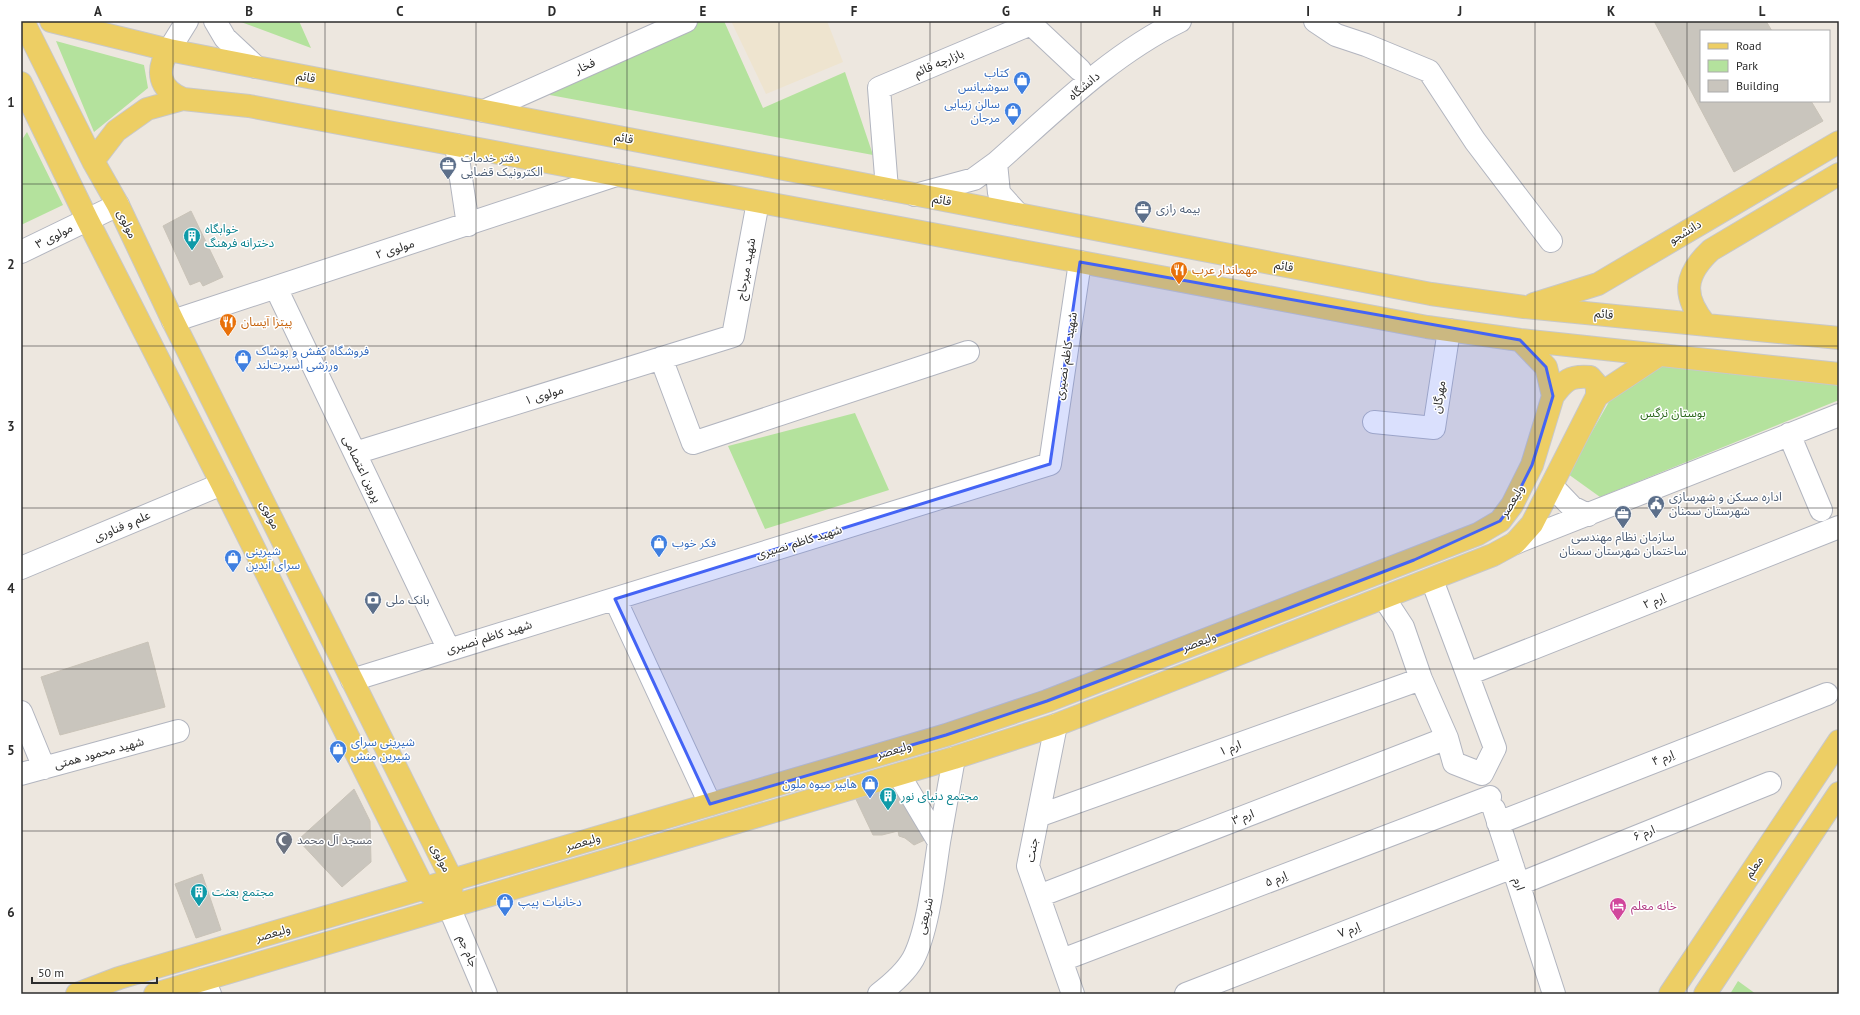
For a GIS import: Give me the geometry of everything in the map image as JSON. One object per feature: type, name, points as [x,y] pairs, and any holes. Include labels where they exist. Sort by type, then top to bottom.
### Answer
[{"type":"main road","name":"مولوی","points":[[23,21],[93,161],[118,205],[173,321],[452,880],[449,907]]},
{"type":"main road","name":"قائم","points":[[51,21],[169,50],[256,68],[1431,294],[1524,307],[1839,338]]},
{"type":"main road","points":[[169,50],[162,64],[161,79],[170,92],[184,98],[248,106],[1449,330],[1520,340],[1839,374]]},
{"type":"main road","points":[[21,83],[87,219],[222,484],[424,889],[449,907]]},
{"type":"main road","points":[[93,161],[116,131],[141,113],[147,109],[184,98]]},
{"type":"main road","name":"دانشجو","points":[[1524,307],[1598,284],[1839,142]]},
{"type":"main road","points":[[1705,324],[1694,311],[1689,294],[1690,277],[1698,262],[1711,250],[1839,174]]},
{"type":"main road","points":[[1520,340],[1546,367],[1553,396]]},
{"type":"main road","name":"ولیعصر","points":[[155,994],[207,987],[449,907],[899,775],[1056,725],[1494,555],[1515,543],[1532,524],[1597,396],[1659,355]]},
{"type":"main road","points":[[1553,396],[1565,381],[1579,376],[1590,377],[1597,385],[1597,396]]},
{"type":"main road","name":"ولیعصر","points":[[77,994],[119,978],[946,735],[1047,701],[1478,534],[1500,521],[1512,505],[1532,465],[1553,396]]},
{"type":"main road","points":[[222,484],[248,471]]},
{"type":"main road","points":[[946,735],[954,758]]},
{"type":"main road","name":"معلم","points":[[1670,994],[1839,741]]},
{"type":"main road","points":[[891,751],[899,775]]},
{"type":"main road","points":[[1705,994],[1839,793]]},
{"type":"street","points":[[169,50],[187,21]]},
{"type":"street","points":[[215,21],[225,38],[256,68]]},
{"type":"street","name":"فخار","points":[[484,111],[686,21]]},
{"type":"street","name":"دانشگاه","points":[[915,195],[974,179],[996,164],[1090,80],[1159,32],[1180,21]]},
{"type":"street","points":[[1315,21],[1336,35],[1366,45],[1429,70],[1475,141],[1552,241]]},
{"type":"street","name":"بازارچه قائم","points":[[886,189],[879,88],[1031,24],[1080,70]]},
{"type":"street","points":[[456,145],[468,225]]},
{"type":"street","points":[[996,164],[999,193],[1018,214]]},
{"type":"street","name":"مولوی ۲","points":[[173,321],[616,175]]},
{"type":"street","name":"شهید میرحاج","points":[[733,336],[758,202]]},
{"type":"street","name":"مولوی ۳","points":[[21,252],[118,205]]},
{"type":"street","name":"شهید کاظم نصیری","points":[[352,680],[1050,464],[1080,262]]},
{"type":"street","name":"پروین اعتصامی","points":[[276,288],[449,650]]},
{"type":"street","name":"مهرگان","points":[[1374,422],[1434,428],[1449,330]]},
{"type":"street","name":"مولوی ۱","points":[[355,453],[733,336]]},
{"type":"street","points":[[661,358],[693,443],[968,352]]},
{"type":"street","points":[[1515,543],[1839,415]]},
{"type":"street","points":[[1789,434],[1821,510]]},
{"type":"street","name":"علم و فناوری","points":[[21,568],[222,484]]},
{"type":"street","points":[[1552,486],[1572,507],[1588,515]]},
{"type":"street","name":"اِرم ۲","points":[[1468,674],[1839,527]]},
{"type":"street","points":[[1384,598],[1403,627],[1446,738],[1454,763],[1482,774],[1495,748],[1432,580]]},
{"type":"street","points":[[615,599],[710,804]]},
{"type":"street","name":"ارم ۱","points":[[1038,816],[1422,679]]},
{"type":"street","name":"اِرم ۴","points":[[1498,823],[1828,694]]},
{"type":"street","points":[[21,712],[44,768]]},
{"type":"street","name":"جنت","points":[[1056,725],[1028,866],[1073,994]]},
{"type":"street","name":"شهید محمود همتی","points":[[21,774],[178,731]]},
{"type":"street","name":"ارم ۳","points":[[1039,896],[1446,738]]},
{"type":"street","name":"شریعتی","points":[[892,990],[913,959],[924,926],[954,758]]},
{"type":"street","name":"ارم","points":[[1482,774],[1516,875],[1553,994]]},
{"type":"street","points":[[899,775],[939,842]]},
{"type":"street","name":"ارم ۶","points":[[1516,875],[1770,783]]},
{"type":"street","name":"اِرم ۵","points":[[1062,960],[1490,797]]},
{"type":"street","name":"اِرم ۷","points":[[1186,994],[1234,985],[1516,875]]},
{"type":"street","name":"جام جم","points":[[449,907],[486,994]]},
{"type":"highlighted area","points":[[1080,262],[1520,340],[1546,367],[1553,396],[1532,465],[1512,505],[1500,521],[1414,560],[1047,701],[946,735],[710,804],[615,599],[1050,464]]},
{"type":"shaded area","points":[[731,21],[827,21],[843,62],[766,94]]},
{"type":"green space","points":[[299,21],[311,48],[241,22]]},
{"type":"green space","points":[[695,21],[724,21],[763,108],[845,72],[873,155],[539,93]]},
{"type":"green space","points":[[56,41],[144,65],[148,88],[94,132]]},
{"type":"green space","points":[[27,132],[63,205],[21,225],[21,141]]},
{"type":"green space","name":"بوستان نرگس","points":[[1658,364],[1818,376],[1839,387],[1839,400],[1600,497],[1568,474],[1618,386]]},
{"type":"green space","points":[[855,413],[889,490],[765,529],[728,446]]},
{"type":"green space","points":[[1738,981],[1756,994],[1730,994]]},
{"type":"building","points":[[1654,21],[1766,21],[1771,30],[1700,30],[1700,102],[1812,102],[1823,121],[1734,172]]},
{"type":"building","name":"خوابگاه دخترانه فرهنگ","points":[[191,211],[223,277],[203,286],[200,281],[190,285],[163,226]]},
{"type":"building","points":[[148,642],[165,707],[60,735],[41,677]]},
{"type":"building","name":"مجتمع دنیای نور","points":[[897,780],[927,839],[914,845],[905,838],[899,836],[898,831],[882,835],[873,835],[853,793]]},
{"type":"building","points":[[354,789],[370,821],[371,862],[342,887],[298,840]]},
{"type":"building","name":"مجتمع بعثت","points":[[202,874],[221,930],[196,938],[175,884]]},
{"type":"place","name":"کتاب سوشیانس","points":[[1022,95]]},
{"type":"place","name":"سالن زیبایی مرجان","points":[[1013,126]]},
{"type":"place","name":"دفتر خدمات الکترونیک قضایی","points":[[448,180]]},
{"type":"place","name":"بیمه رازی","points":[[1143,224]]},
{"type":"place","name":"خوابگاه دخترانه فرهنگ","points":[[192,251]]},
{"type":"place","name":"مهماندار عرب","points":[[1179,285]]},
{"type":"place","name":"پیتزا آیسان","points":[[228,337]]},
{"type":"place","name":"فروشگاه کفش و پوشاک ورزشی اسپرت‌لند","points":[[243,373]]},
{"type":"place","name":"اداره مسکن و شهرسازی شهرستان سمنان","points":[[1656,519]]},
{"type":"place","name":"سازمان نظام مهندسی ساختمان شهرستان سمنان","points":[[1623,529]]},
{"type":"place","name":"فکر خوب","points":[[659,558]]},
{"type":"place","name":"شیرینی سرای آیدین","points":[[233,573]]},
{"type":"place","name":"بانک ملی","points":[[373,615]]},
{"type":"place","name":"شیرینی سرای شیرین منش","points":[[338,764]]},
{"type":"place","name":"هایپر میوه ملون","points":[[870,799]]},
{"type":"place","name":"مجتمع دنیای نور","points":[[888,811]]},
{"type":"place","name":"مسجد آل محمد","points":[[284,855]]},
{"type":"place","name":"مجتمع بعثت","points":[[199,907]]},
{"type":"place","name":"دخانیات پیپ","points":[[505,917]]},
{"type":"place","name":"خانه معلم","points":[[1618,921]]}]
